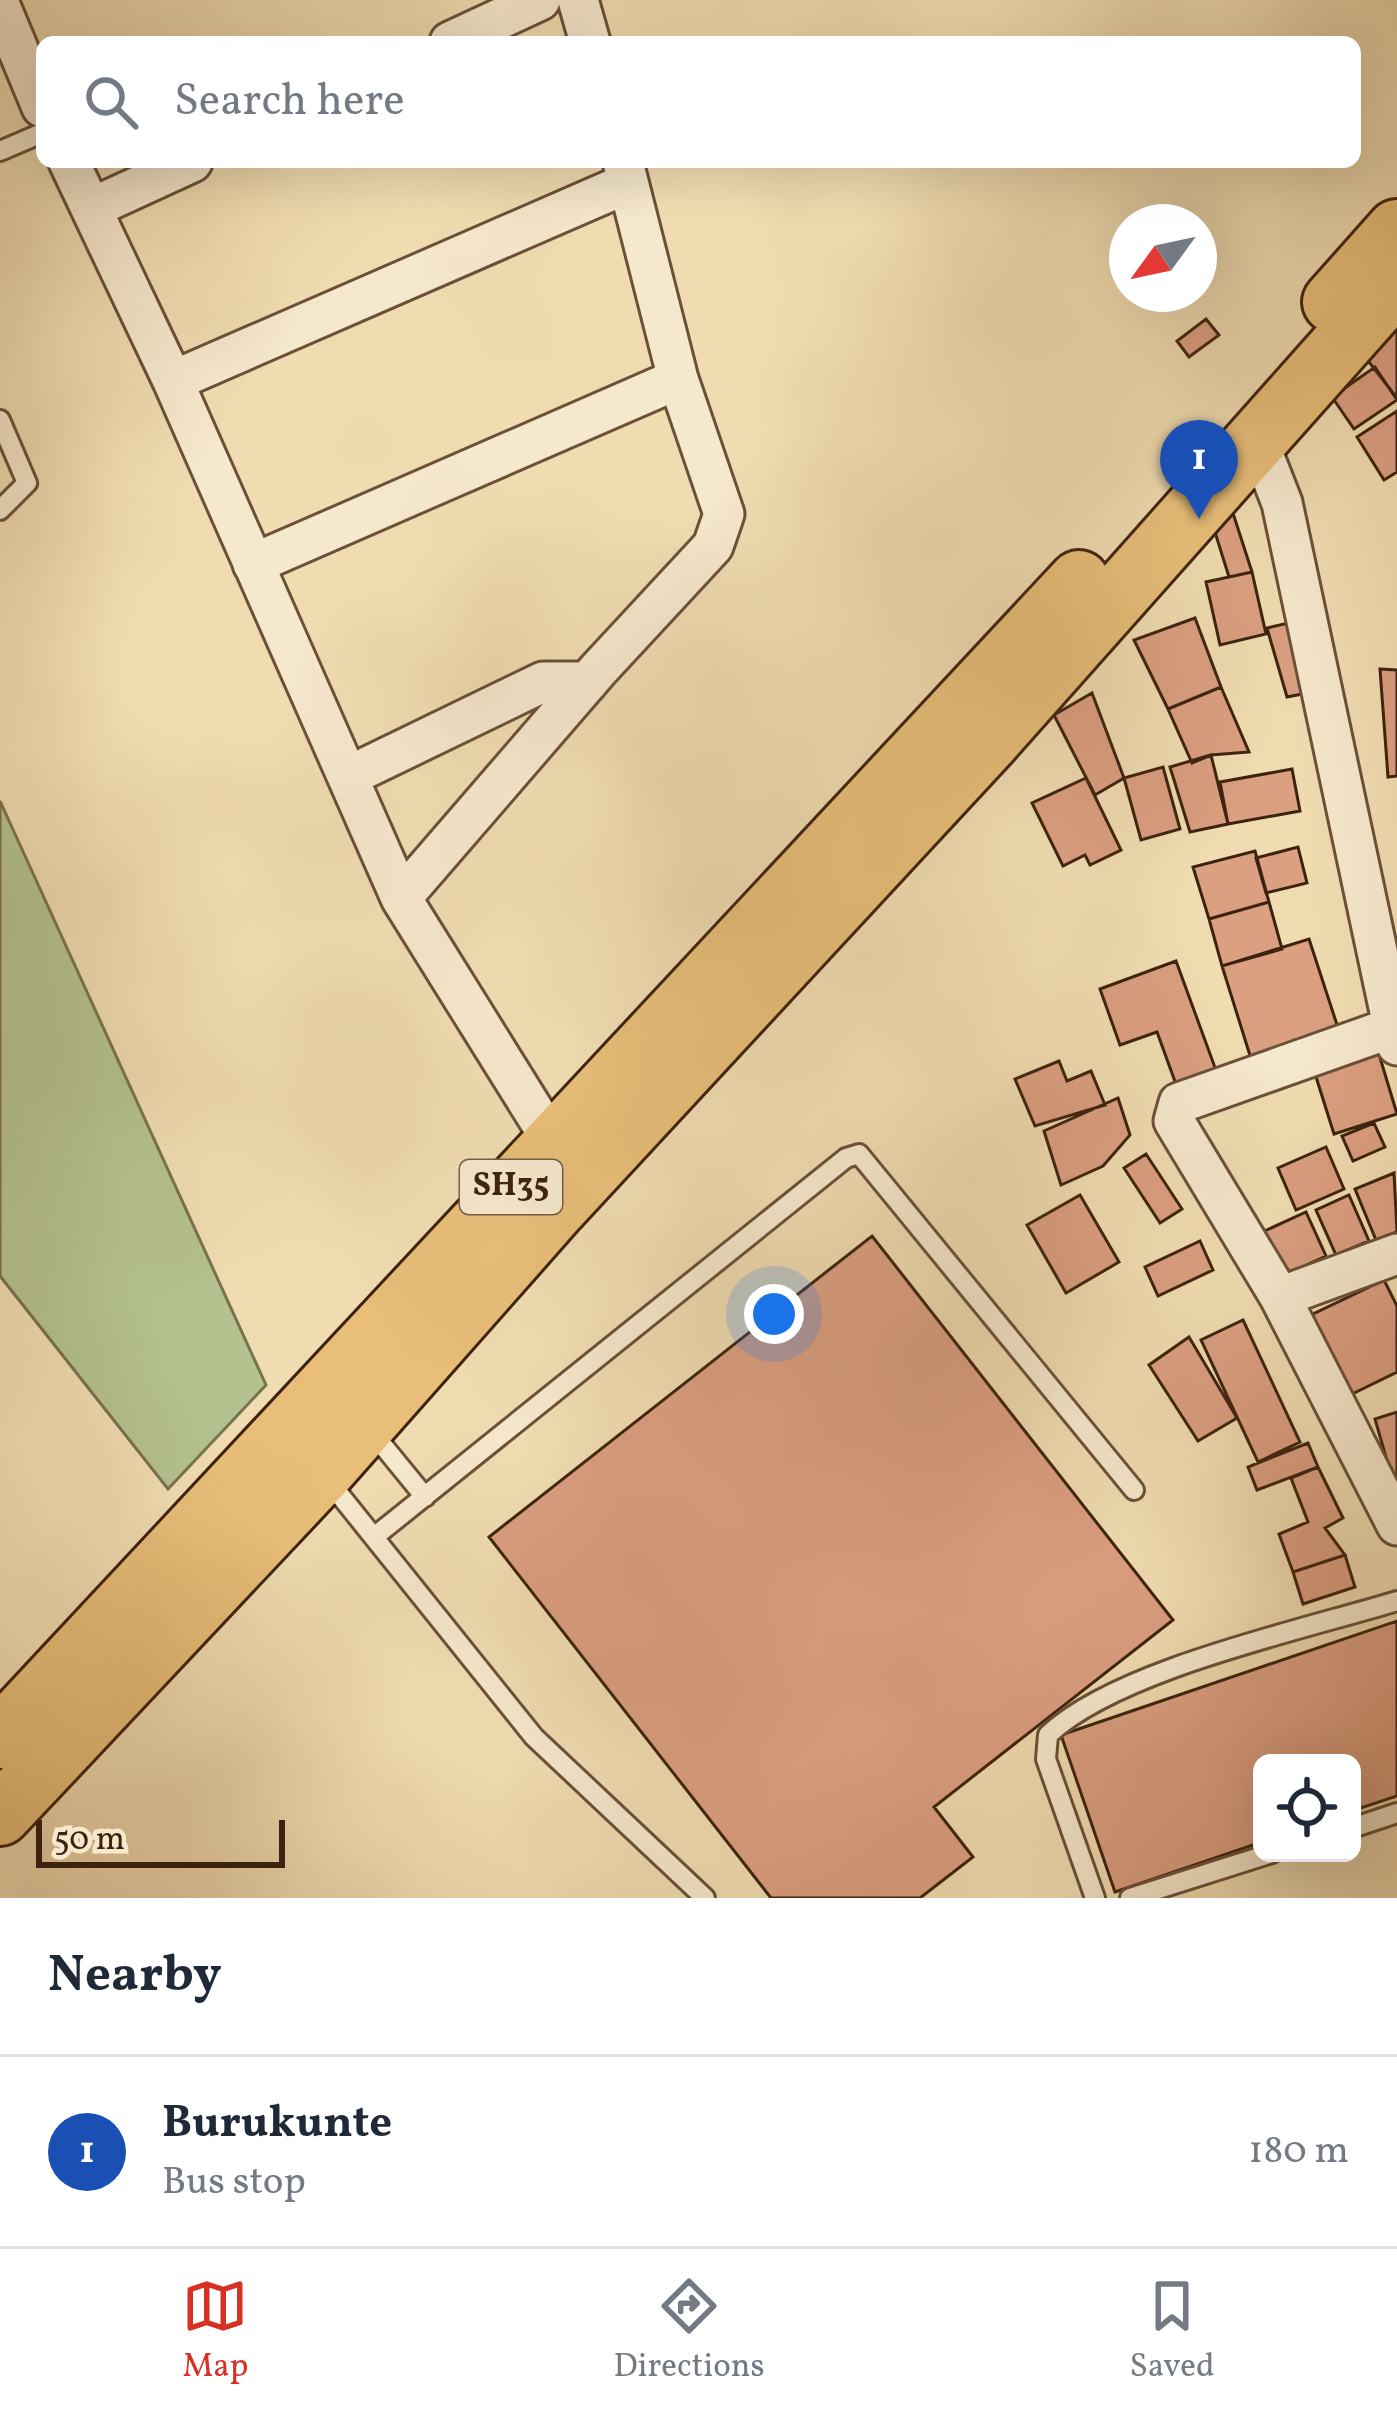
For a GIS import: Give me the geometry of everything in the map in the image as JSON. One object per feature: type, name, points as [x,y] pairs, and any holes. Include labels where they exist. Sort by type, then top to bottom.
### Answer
[{"type":"main road","name":"SH35","points":[[0,1738],[1161,495],[1397,230]]},
{"type":"main road","points":[[1257,439],[1397,282]]},
{"type":"main road","name":"SH35","points":[[0,1815],[322,1473],[989,741],[1257,439]]},
{"type":"street","points":[[463,36],[540,0]]},
{"type":"street","points":[[578,0],[588,36]]},
{"type":"street","points":[[2,18],[36,94]]},
{"type":"street","points":[[72,168],[173,381],[401,898],[553,1142]]},
{"type":"street","points":[[94,207],[179,168]]},
{"type":"street","points":[[173,381],[626,172],[678,379],[720,497],[724,523],[713,546],[401,898]]},
{"type":"street","points":[[253,564],[678,379]]},
{"type":"street","points":[[1257,439],[1282,503],[1380,874],[1394,1036],[1179,1103],[1174,1121],[1280,1298],[1397,1525]]},
{"type":"street","points":[[349,776],[543,682],[588,682]]},
{"type":"street","points":[[1280,1298],[1397,1254]]},
{"type":"lane","points":[[0,151],[36,136]]},
{"type":"lane","points":[[0,420],[27,483],[0,510]]},
{"type":"lane","points":[[374,1537],[851,1154],[859,1154],[1134,1490]]},
{"type":"lane","points":[[364,1423],[425,1497]]},
{"type":"lane","points":[[322,1473],[534,1737],[705,1898]]},
{"type":"lane","points":[[1095,1898],[1046,1759],[1048,1735],[1074,1711],[1135,1682],[1397,1601]]},
{"type":"lane","points":[[1361,1825],[1397,1814]]},
{"type":"lane","points":[[1130,1898],[1253,1859]]},
{"type":"green space","points":[[0,801],[266,1385],[168,1489],[0,1276]]},
{"type":"building","points":[[1206,319],[1219,335],[1189,357],[1177,341]]},
{"type":"building","points":[[1397,327],[1397,398],[1362,353]]},
{"type":"building","points":[[1375,367],[1397,400],[1354,429],[1332,397]]},
{"type":"building","points":[[1397,411],[1397,472],[1384,480],[1357,437]]},
{"type":"building","points":[[1231,507],[1252,572],[1229,577],[1209,513]]},
{"type":"building","points":[[1252,572],[1266,634],[1220,645],[1206,582]]},
{"type":"building","points":[[1195,618],[1221,687],[1168,709],[1134,640]]},
{"type":"building","points":[[1293,622],[1312,692],[1287,697],[1267,628]]},
{"type":"building","points":[[1380,669],[1397,670],[1397,776],[1388,777]]},
{"type":"building","points":[[1221,687],[1249,752],[1211,755],[1192,763],[1168,709]]},
{"type":"building","points":[[1092,693],[1124,778],[1095,795],[1054,715]]},
{"type":"building","points":[[1211,755],[1228,824],[1190,832],[1170,767]]},
{"type":"building","points":[[1163,767],[1180,829],[1141,840],[1124,778]]},
{"type":"building","points":[[1292,769],[1300,811],[1228,824],[1220,782]]},
{"type":"building","points":[[1086,778],[1121,850],[1090,865],[1085,855],[1063,866],[1032,803]]},
{"type":"building","points":[[1298,847],[1307,883],[1266,893],[1256,858]]},
{"type":"building","points":[[1255,851],[1269,902],[1209,919],[1193,867]]},
{"type":"building","points":[[1269,902],[1282,949],[1222,966],[1209,919]]},
{"type":"building","points":[[1309,939],[1341,1037],[1253,1065],[1222,966]]},
{"type":"building","points":[[1176,961],[1217,1073],[1177,1087],[1157,1032],[1120,1045],[1100,989]]},
{"type":"building","points":[[1375,1041],[1397,1114],[1334,1134],[1311,1061]]},
{"type":"building","points":[[1059,1061],[1067,1081],[1091,1071],[1105,1105],[1035,1126],[1015,1079]]},
{"type":"building","points":[[1118,1098],[1130,1135],[1103,1166],[1061,1185],[1044,1131]]},
{"type":"building","points":[[1374,1123],[1385,1147],[1353,1161],[1342,1136]]},
{"type":"building","points":[[1326,1147],[1344,1189],[1296,1210],[1278,1168]]},
{"type":"building","points":[[1146,1154],[1182,1209],[1160,1223],[1124,1168]]},
{"type":"building","points":[[1394,1173],[1397,1232],[1376,1240],[1355,1189]]},
{"type":"building","points":[[1080,1195],[1119,1262],[1066,1293],[1027,1225]]},
{"type":"building","points":[[1349,1195],[1369,1241],[1336,1255],[1316,1210]]},
{"type":"building","points":[[1306,1212],[1326,1256],[1278,1278],[1258,1234]]},
{"type":"building","points":[[872,1236],[1173,1620],[934,1807],[973,1857],[920,1898],[771,1898],[489,1537]]},
{"type":"building","points":[[1200,1241],[1213,1270],[1158,1296],[1145,1267]]},
{"type":"building","points":[[1384,1280],[1397,1306],[1397,1372],[1348,1396],[1309,1316]]},
{"type":"building","points":[[1243,1320],[1300,1442],[1258,1462],[1201,1340]]},
{"type":"building","points":[[1189,1337],[1237,1418],[1198,1441],[1149,1365]]},
{"type":"building","points":[[1397,1412],[1397,1496],[1375,1419]]},
{"type":"building","points":[[1308,1443],[1318,1467],[1257,1490],[1248,1467]]},
{"type":"building","points":[[1318,1467],[1343,1518],[1325,1528],[1345,1555],[1293,1572],[1279,1534],[1308,1522],[1291,1478]]},
{"type":"building","points":[[1345,1555],[1355,1587],[1303,1604],[1293,1572]]},
{"type":"building","points":[[1397,1621],[1397,1796],[1361,1808],[1361,1754],[1253,1754],[1253,1845],[1115,1892],[1061,1735]]},
{"type":"place","name":"Burukunte","points":[[1199,519]]}]
